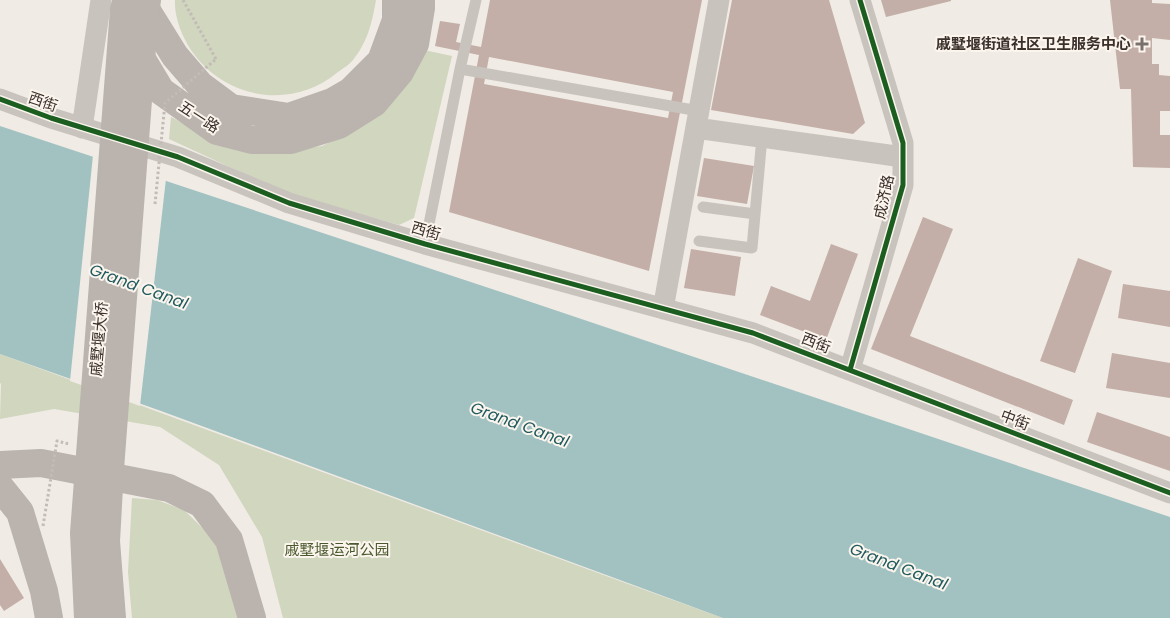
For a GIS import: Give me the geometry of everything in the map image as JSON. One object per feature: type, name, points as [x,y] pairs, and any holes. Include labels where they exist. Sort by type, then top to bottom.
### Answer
[{"type":"main road","name":"五一路","points":[[119,0],[128,35],[160,91],[217,131],[252,140],[291,140],[336,113]]},
{"type":"main road","name":"戚墅堰大桥","points":[[88,618],[84,533],[124,9],[127,0]]},
{"type":"main road","name":"五一路","points":[[146,0],[147,11],[175,56],[200,85],[231,108],[289,117],[336,113]]},
{"type":"main road","name":"戚墅堰大桥","points":[[112,618],[106,541],[146,0]]},
{"type":"main road","points":[[336,113],[351,91],[381,61],[396,20],[396,0]]},
{"type":"main road","points":[[336,113],[374,103],[400,72],[415,44],[421,0]]},
{"type":"main road","points":[[0,465],[41,463],[169,488],[202,504],[229,540],[252,618]]},
{"type":"main road","points":[[0,487],[20,512],[44,591],[49,618]]},
{"type":"street","points":[[82,128],[101,0]]},
{"type":"street","points":[[663,309],[719,0]]},
{"type":"street","name":"成济路","points":[[850,370],[903,185],[903,143],[860,0]]},
{"type":"street","name":"西街","points":[[0,99],[82,128],[178,158],[289,203],[425,244],[753,333],[850,370]]},
{"type":"street","points":[[697,119],[762,137],[903,157]]},
{"type":"street","name":"中街","points":[[850,370],[1170,492]]},
{"type":"lane","points":[[425,244],[460,69],[476,0]]},
{"type":"lane","points":[[460,69],[697,119]]},
{"type":"lane","points":[[699,241],[752,248],[762,137]]},
{"type":"lane","points":[[703,207],[755,214]]},
{"type":"path","points":[[154,210],[166,103],[216,59],[183,0]]},
{"type":"path","points":[[43,526],[57,441],[76,446]]},
{"type":"green space","points":[[175,0],[376,0],[366,39],[351,62],[320,84],[300,92],[280,95],[260,94],[240,89],[221,80],[205,67],[191,50],[182,33],[177,20]]},
{"type":"green space","points":[[424,50],[452,56],[414,218],[399,225],[286,193],[169,139],[171,117],[222,144],[269,153],[322,146],[368,123],[401,90]]},
{"type":"green space","name":"戚墅堰运河公园","points":[[0,354],[723,618],[283,618],[262,537],[219,465],[160,427],[54,409],[0,419]]},
{"type":"green space","points":[[132,498],[157,500],[184,510],[221,546],[241,618],[132,618],[128,572]]},
{"type":"water","name":"Grand Canal","points":[[0,126],[1170,517],[1170,618],[723,618],[161,411],[0,354]]},
{"type":"pier","points":[[93,155],[166,179],[140,406],[70,381]]},
{"type":"building","points":[[490,0],[702,0],[649,271],[449,212],[479,55],[435,46],[440,21],[460,24],[456,42],[481,47]],"holes":[[[489,57],[673,92],[668,118],[484,84]]]},
{"type":"building","points":[[732,0],[829,0],[865,123],[853,134],[711,110]]},
{"type":"building","points":[[881,0],[951,0],[951,1],[886,17]]},
{"type":"building","name":"戚墅堰街道社区卫生服务中心","points":[[1110,0],[1152,0],[1152,3],[1170,4],[1170,40],[1152,38],[1152,64],[1159,64],[1159,75],[1170,76],[1170,111],[1160,111],[1160,135],[1170,135],[1170,168],[1133,167],[1131,89],[1120,89]]},
{"type":"building","points":[[704,158],[754,166],[747,204],[697,196]]},
{"type":"building","points":[[923,217],[953,229],[910,336],[1073,400],[1064,425],[871,349]]},
{"type":"building","points":[[831,244],[858,254],[826,340],[760,315],[771,286],[810,301]]},
{"type":"building","points":[[691,249],[741,257],[735,296],[684,288]]},
{"type":"building","points":[[1078,258],[1112,271],[1075,373],[1040,361]]},
{"type":"building","points":[[1123,284],[1170,291],[1170,327],[1118,318]]},
{"type":"building","points":[[1112,353],[1170,363],[1170,398],[1106,388]]},
{"type":"building","points":[[1097,412],[1170,437],[1170,471],[1087,442]]},
{"type":"building","points":[[0,559],[24,598],[4,611],[0,605]]},
{"type":"cycle path","points":[[850,370],[903,185],[903,143],[860,0]]},
{"type":"cycle path","points":[[0,99],[51,118],[178,157],[289,203],[425,244],[753,333],[1170,493]]},
{"type":"place","name":"戚墅堰街道社区卫生服务中心","points":[[1142,44]]}]
